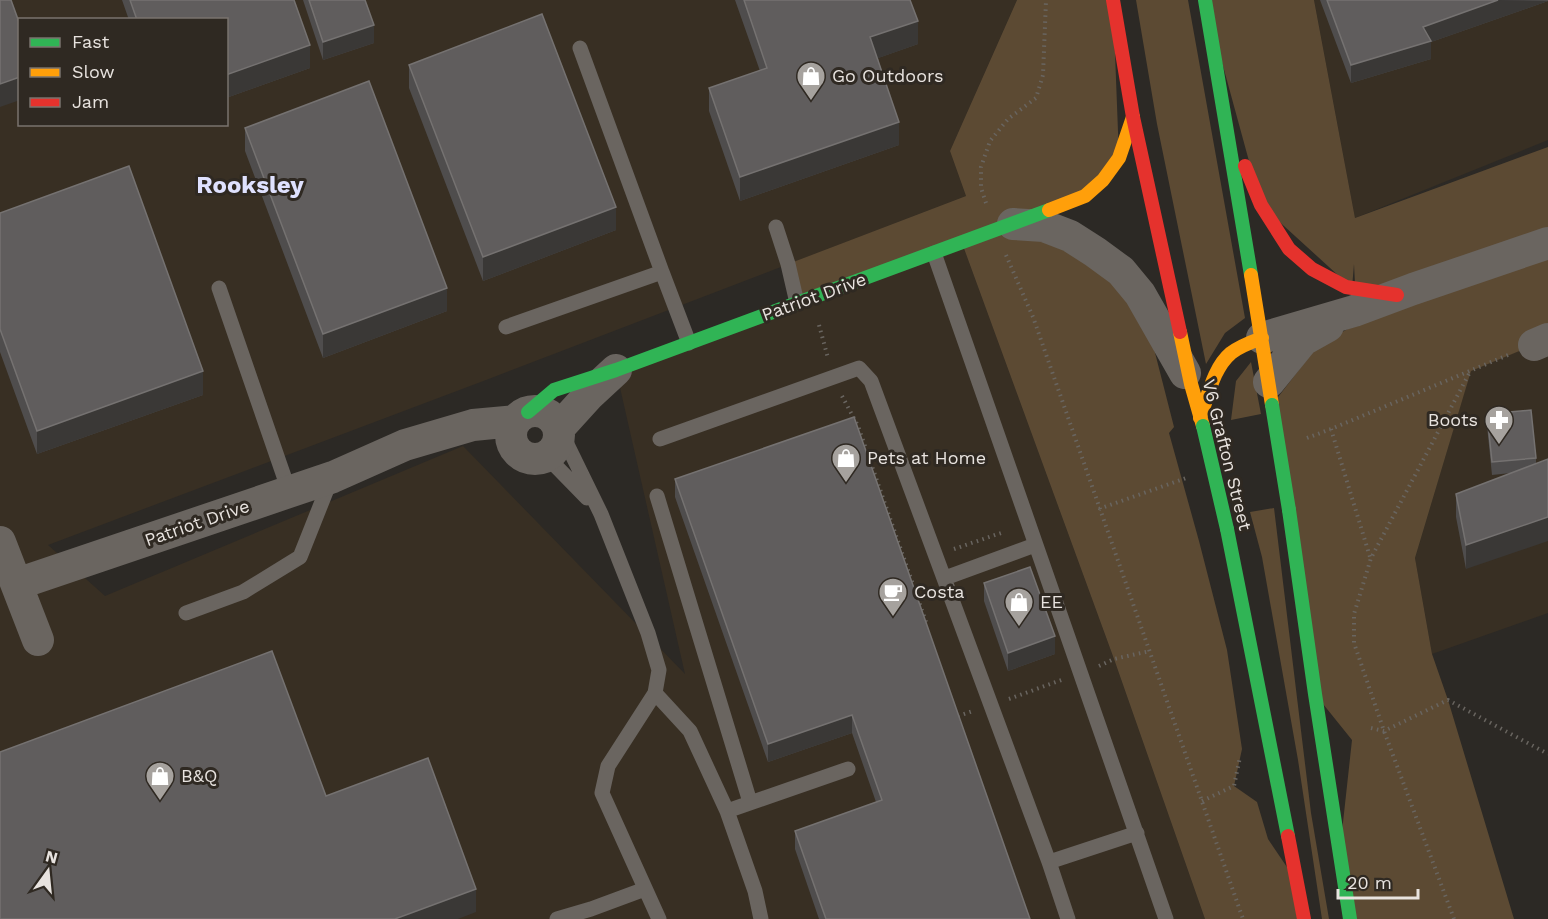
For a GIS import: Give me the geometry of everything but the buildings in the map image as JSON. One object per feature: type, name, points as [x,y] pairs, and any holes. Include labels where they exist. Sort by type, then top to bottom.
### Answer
[{"type":"street","name":"V6 Grafton Street","points":[[1113,0],[1133,117],[1191,384],[1227,529],[1304,919]]},
{"type":"street","points":[[1205,0],[1262,338],[1350,919]]},
{"type":"street","name":"Patriot Drive","points":[[17,584],[333,477],[405,445],[473,425],[519,427],[554,390],[616,370],[1085,196],[1103,180],[1119,158],[1133,117]]},
{"type":"street","points":[[1224,117],[1262,205],[1289,249],[1312,269],[1346,287],[1397,296]]},
{"type":"street","name":"Patriot Drive","points":[[1004,227],[1044,226],[1070,236],[1121,271],[1140,294],[1191,384]]},
{"type":"street","points":[[1202,422],[1220,367],[1230,354],[1247,344],[1397,296],[1548,243]]},
{"type":"street","points":[[1270,394],[1303,340],[1354,310]]},
{"type":"street","name":"Patriot Drive","points":[[553,442],[589,395],[616,370]]},
{"type":"street","points":[[540,411],[555,421],[553,442],[539,459],[523,457],[519,427],[540,411]]},
{"type":"street","points":[[0,542],[38,640]]},
{"type":"lane","points":[[580,48],[689,343]]},
{"type":"lane","points":[[776,227],[788,264],[804,301]]},
{"type":"lane","points":[[934,253],[1166,919]]},
{"type":"lane","points":[[506,327],[662,272]]},
{"type":"lane","points":[[219,288],[289,491]]},
{"type":"lane","points":[[660,439],[859,368],[871,381],[1068,919]]},
{"type":"lane","points":[[553,442],[601,514],[648,633],[659,670],[654,693],[608,766],[602,792],[658,919]]},
{"type":"lane","points":[[553,442],[601,514]]},
{"type":"lane","points":[[186,613],[243,592],[300,556],[333,477]]},
{"type":"lane","points":[[657,496],[750,802]]},
{"type":"lane","points":[[945,579],[1035,545]]},
{"type":"lane","points":[[654,693],[690,732],[726,811],[755,891],[761,919]]},
{"type":"lane","points":[[726,811],[848,769]]},
{"type":"lane","points":[[1049,862],[1137,833]]},
{"type":"lane","points":[[557,919],[645,889]]},
{"type":"path","points":[[1046,0],[1043,75],[1036,98],[1008,119],[990,141],[981,167],[981,188],[1004,227],[1099,509],[1243,919]]},
{"type":"path","points":[[804,301],[829,363]]},
{"type":"path","points":[[1298,441],[1541,342]]},
{"type":"path","points":[[1454,919],[1354,643],[1354,615],[1371,558],[1471,370]]},
{"type":"path","points":[[838,388],[858,426],[927,627]]},
{"type":"path","points":[[1331,429],[1371,558]]},
{"type":"path","points":[[1099,509],[1192,476]]},
{"type":"path","points":[[954,549],[1027,524]]},
{"type":"path","points":[[1094,668],[1114,659],[1150,651]]},
{"type":"path","points":[[1003,701],[1066,678]]},
{"type":"path","points":[[1371,728],[1384,731],[1448,700],[1548,754]]},
{"type":"path","points":[[958,716],[978,709]]},
{"type":"path","points":[[1202,801],[1234,786],[1242,748]]},
{"type":"shaded area","points":[[0,0],[1017,0],[950,151],[966,196],[48,545],[105,596],[463,446],[685,674],[616,370],[962,243],[1114,659],[1205,919],[0,919]]},
{"type":"shaded area","points":[[1017,0],[1113,0],[1119,158],[1044,226],[1140,294],[1174,427],[1169,433],[1227,650],[1242,749],[1234,786],[1257,802],[1268,839],[1297,882],[1304,919],[1205,919],[1114,659],[962,243],[797,303],[788,264],[966,196],[950,151]]},
{"type":"shaded area","points":[[1136,0],[1188,0],[1245,318],[1225,333],[1206,364],[1157,124]]},
{"type":"shaded area","points":[[1205,0],[1314,0],[1355,218],[1548,147],[1548,339],[1471,371],[1415,558],[1432,654],[1514,919],[1350,919],[1340,850],[1352,740],[1315,694],[1272,405],[1318,345],[1357,324],[1354,264],[1352,288],[1261,205]]},
{"type":"shaded area","points":[[1314,0],[1548,0],[1548,140],[1355,218]]},
{"type":"shaded area","points":[[1548,339],[1548,613],[1432,654],[1415,558],[1471,370]]},
{"type":"shaded area","points":[[1251,362],[1261,414],[1231,420],[1236,381]]},
{"type":"shaded area","points":[[1274,508],[1311,813],[1329,919],[1322,919],[1298,760],[1262,557],[1250,512]]},
{"type":"traffic: fast","points":[[1205,0],[1251,275]]},
{"type":"traffic: fast","points":[[528,412],[554,390],[616,370],[1049,210]]},
{"type":"traffic: fast","points":[[1272,405],[1289,510]]},
{"type":"traffic: fast","points":[[1203,426],[1227,529]]},
{"type":"traffic: fast","points":[[1289,510],[1350,919]]},
{"type":"traffic: fast","points":[[1227,529],[1288,836]]},
{"type":"traffic: slow","points":[[1049,210],[1085,196],[1103,180],[1119,158],[1133,117]]},
{"type":"traffic: slow","points":[[1251,275],[1272,405]]},
{"type":"traffic: slow","points":[[1180,332],[1203,426]]},
{"type":"traffic: slow","points":[[1200,418],[1215,375],[1225,359],[1238,348],[1262,338]]},
{"type":"traffic: jam","points":[[1113,0],[1133,117],[1180,332]]},
{"type":"traffic: jam","points":[[1245,166],[1261,205],[1289,249],[1312,269],[1346,287],[1397,295]]},
{"type":"traffic: jam","points":[[1288,836],[1304,919]]},
{"type":"place","name":"Go Outdoors","points":[[811,102]]},
{"type":"place","name":"Boots","points":[[1499,446]]},
{"type":"place","name":"Pets at Home","points":[[846,484]]},
{"type":"place","name":"Costa","points":[[893,618]]},
{"type":"place","name":"EE","points":[[1019,628]]},
{"type":"place","name":"B&Q","points":[[160,802]]},
{"type":"district","name":"Rooksley","points":[[250,185]]}]
